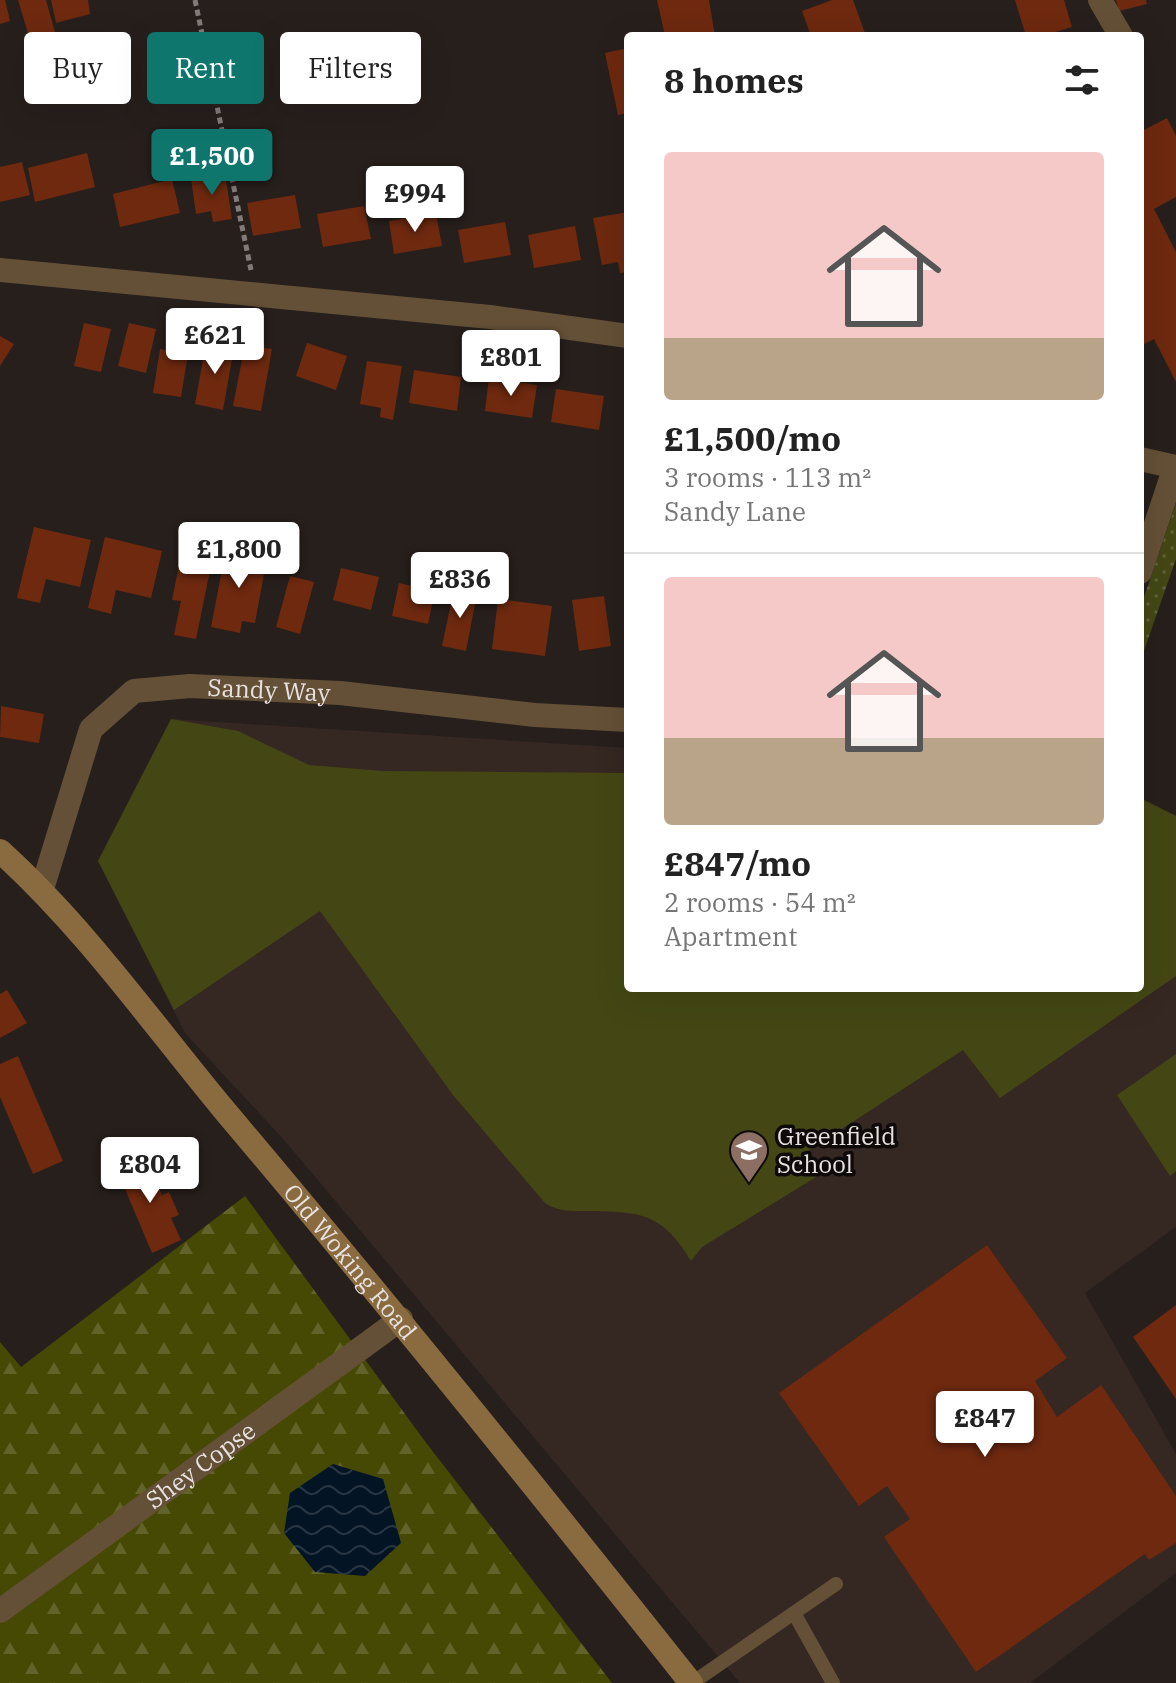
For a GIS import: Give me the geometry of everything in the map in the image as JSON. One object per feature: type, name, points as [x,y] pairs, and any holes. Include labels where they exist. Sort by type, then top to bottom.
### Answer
[{"type":"main road","name":"Old Woking Road","points":[[0,851],[42,889],[108,963],[208,1090],[401,1319],[692,1683]]},
{"type":"street","points":[[1100,0],[1119,32]]},
{"type":"street","points":[[0,270],[490,317],[624,335]]},
{"type":"street","points":[[1144,460],[1175,467],[1144,560]]},
{"type":"street","name":"Sandy Way","points":[[42,889],[91,729],[134,691],[190,686],[340,693],[535,715],[624,720]]},
{"type":"street","name":"Shey Copse","points":[[0,1611],[401,1319]]},
{"type":"lane","points":[[692,1683],[836,1584]]},
{"type":"lane","points":[[794,1613],[833,1683]]},
{"type":"path","points":[[195,0],[256,294]]},
{"type":"shaded area","name":"Greenfield School","points":[[171,719],[624,748],[624,992],[1144,992],[1144,800],[1176,816],[1176,1227],[1085,1293],[1176,1454],[1176,1573],[1030,1683],[740,1683],[285,1141],[185,1033],[98,861]]},
{"type":"green space","points":[[1176,503],[1176,559],[1144,651],[1144,597]]},
{"type":"green space","points":[[171,719],[238,731],[309,765],[383,771],[624,773],[624,992],[1144,992],[1144,800],[1176,816],[1176,976],[1000,1098],[963,1050],[805,1153],[821,1174],[702,1247],[691,1261],[670,1233],[648,1218],[622,1212],[565,1210],[545,1203],[453,1095],[320,911],[174,1010],[98,861]]},
{"type":"green space","points":[[1176,1054],[1176,1171],[1170,1176],[1117,1095]]},
{"type":"green space","points":[[245,1196],[427,1444],[612,1683],[0,1683],[0,1342],[21,1367]]},
{"type":"water","points":[[333,1464],[383,1479],[401,1543],[365,1576],[315,1572],[284,1533],[290,1493]]},
{"type":"building","points":[[0,0],[5,0],[10,21],[0,24]]},
{"type":"building","points":[[18,0],[46,0],[55,32],[28,32]]},
{"type":"building","points":[[51,0],[88,0],[90,14],[56,23]]},
{"type":"building","points":[[657,0],[709,0],[714,32],[664,32]]},
{"type":"building","points":[[832,0],[853,0],[865,32],[810,32],[802,11]]},
{"type":"building","points":[[1015,0],[1064,0],[1072,27],[1055,32],[1025,32]]},
{"type":"building","points":[[1116,0],[1146,0],[1147,4],[1119,11]]},
{"type":"building","points":[[624,49],[624,114],[618,115],[605,53]]},
{"type":"building","points":[[1167,118],[1176,136],[1176,197],[1154,209],[1176,252],[1176,382],[1154,339],[1144,344],[1144,130]]},
{"type":"building","points":[[87,153],[95,187],[35,202],[28,168]]},
{"type":"building","points":[[22,162],[30,195],[0,202],[0,167]]},
{"type":"building","points":[[225,174],[232,219],[213,222],[211,211],[196,214],[191,179]]},
{"type":"building","points":[[172,179],[180,213],[120,227],[113,194]]},
{"type":"building","points":[[295,195],[301,228],[253,236],[247,203]]},
{"type":"building","points":[[364,206],[371,239],[323,247],[317,214]]},
{"type":"building","points":[[436,213],[442,246],[394,254],[389,221]]},
{"type":"building","points":[[624,213],[624,272],[620,273],[618,262],[602,265],[593,218]]},
{"type":"building","points":[[505,222],[511,255],[464,263],[458,230]]},
{"type":"building","points":[[575,226],[581,260],[534,268],[528,235]]},
{"type":"building","points":[[84,323],[111,329],[101,372],[74,366]]},
{"type":"building","points":[[129,323],[156,329],[146,373],[118,366]]},
{"type":"building","points":[[0,336],[14,344],[0,366]]},
{"type":"building","points":[[206,343],[234,348],[223,410],[195,404]]},
{"type":"building","points":[[307,343],[347,356],[336,390],[296,376]]},
{"type":"building","points":[[245,344],[272,349],[261,411],[233,406]]},
{"type":"building","points":[[160,349],[188,354],[181,397],[153,393]]},
{"type":"building","points":[[367,361],[402,366],[393,420],[380,417],[381,408],[360,404]]},
{"type":"building","points":[[414,370],[461,377],[457,411],[409,403]]},
{"type":"building","points":[[489,377],[537,385],[532,418],[485,411]]},
{"type":"building","points":[[556,389],[604,396],[599,430],[551,422]]},
{"type":"building","points":[[34,527],[91,540],[80,587],[46,579],[40,603],[17,598]]},
{"type":"building","points":[[105,537],[162,551],[151,598],[116,590],[111,614],[88,608]]},
{"type":"building","points":[[226,549],[267,557],[255,623],[242,621],[240,633],[211,627]]},
{"type":"building","points":[[180,560],[211,566],[196,639],[174,635],[181,601],[172,600]]},
{"type":"building","points":[[341,568],[379,577],[371,610],[333,600]]},
{"type":"building","points":[[290,576],[314,582],[300,634],[276,627]]},
{"type":"building","points":[[399,583],[435,591],[428,624],[392,616]]},
{"type":"building","points":[[454,589],[477,593],[466,651],[442,646]]},
{"type":"building","points":[[604,596],[611,646],[579,651],[572,600]]},
{"type":"building","points":[[498,599],[552,606],[545,656],[492,649]]},
{"type":"building","points":[[1,706],[44,714],[39,743],[0,737]]},
{"type":"building","points":[[7,990],[27,1023],[0,1038],[0,994]]},
{"type":"building","points":[[18,1056],[63,1161],[33,1174],[0,1097],[0,1064]]},
{"type":"building","points":[[146,1157],[162,1195],[169,1192],[179,1215],[171,1218],[181,1240],[152,1253],[117,1170]]},
{"type":"building","points":[[987,1245],[1067,1358],[1035,1381],[1057,1417],[1101,1385],[1176,1496],[1176,1543],[1149,1560],[1145,1554],[976,1672],[884,1537],[910,1519],[887,1486],[859,1506],[779,1393]]},
{"type":"building","points":[[1176,1305],[1176,1399],[1133,1337]]},
{"type":"place","name":"Greenfield School","points":[[749,1184]]}]
